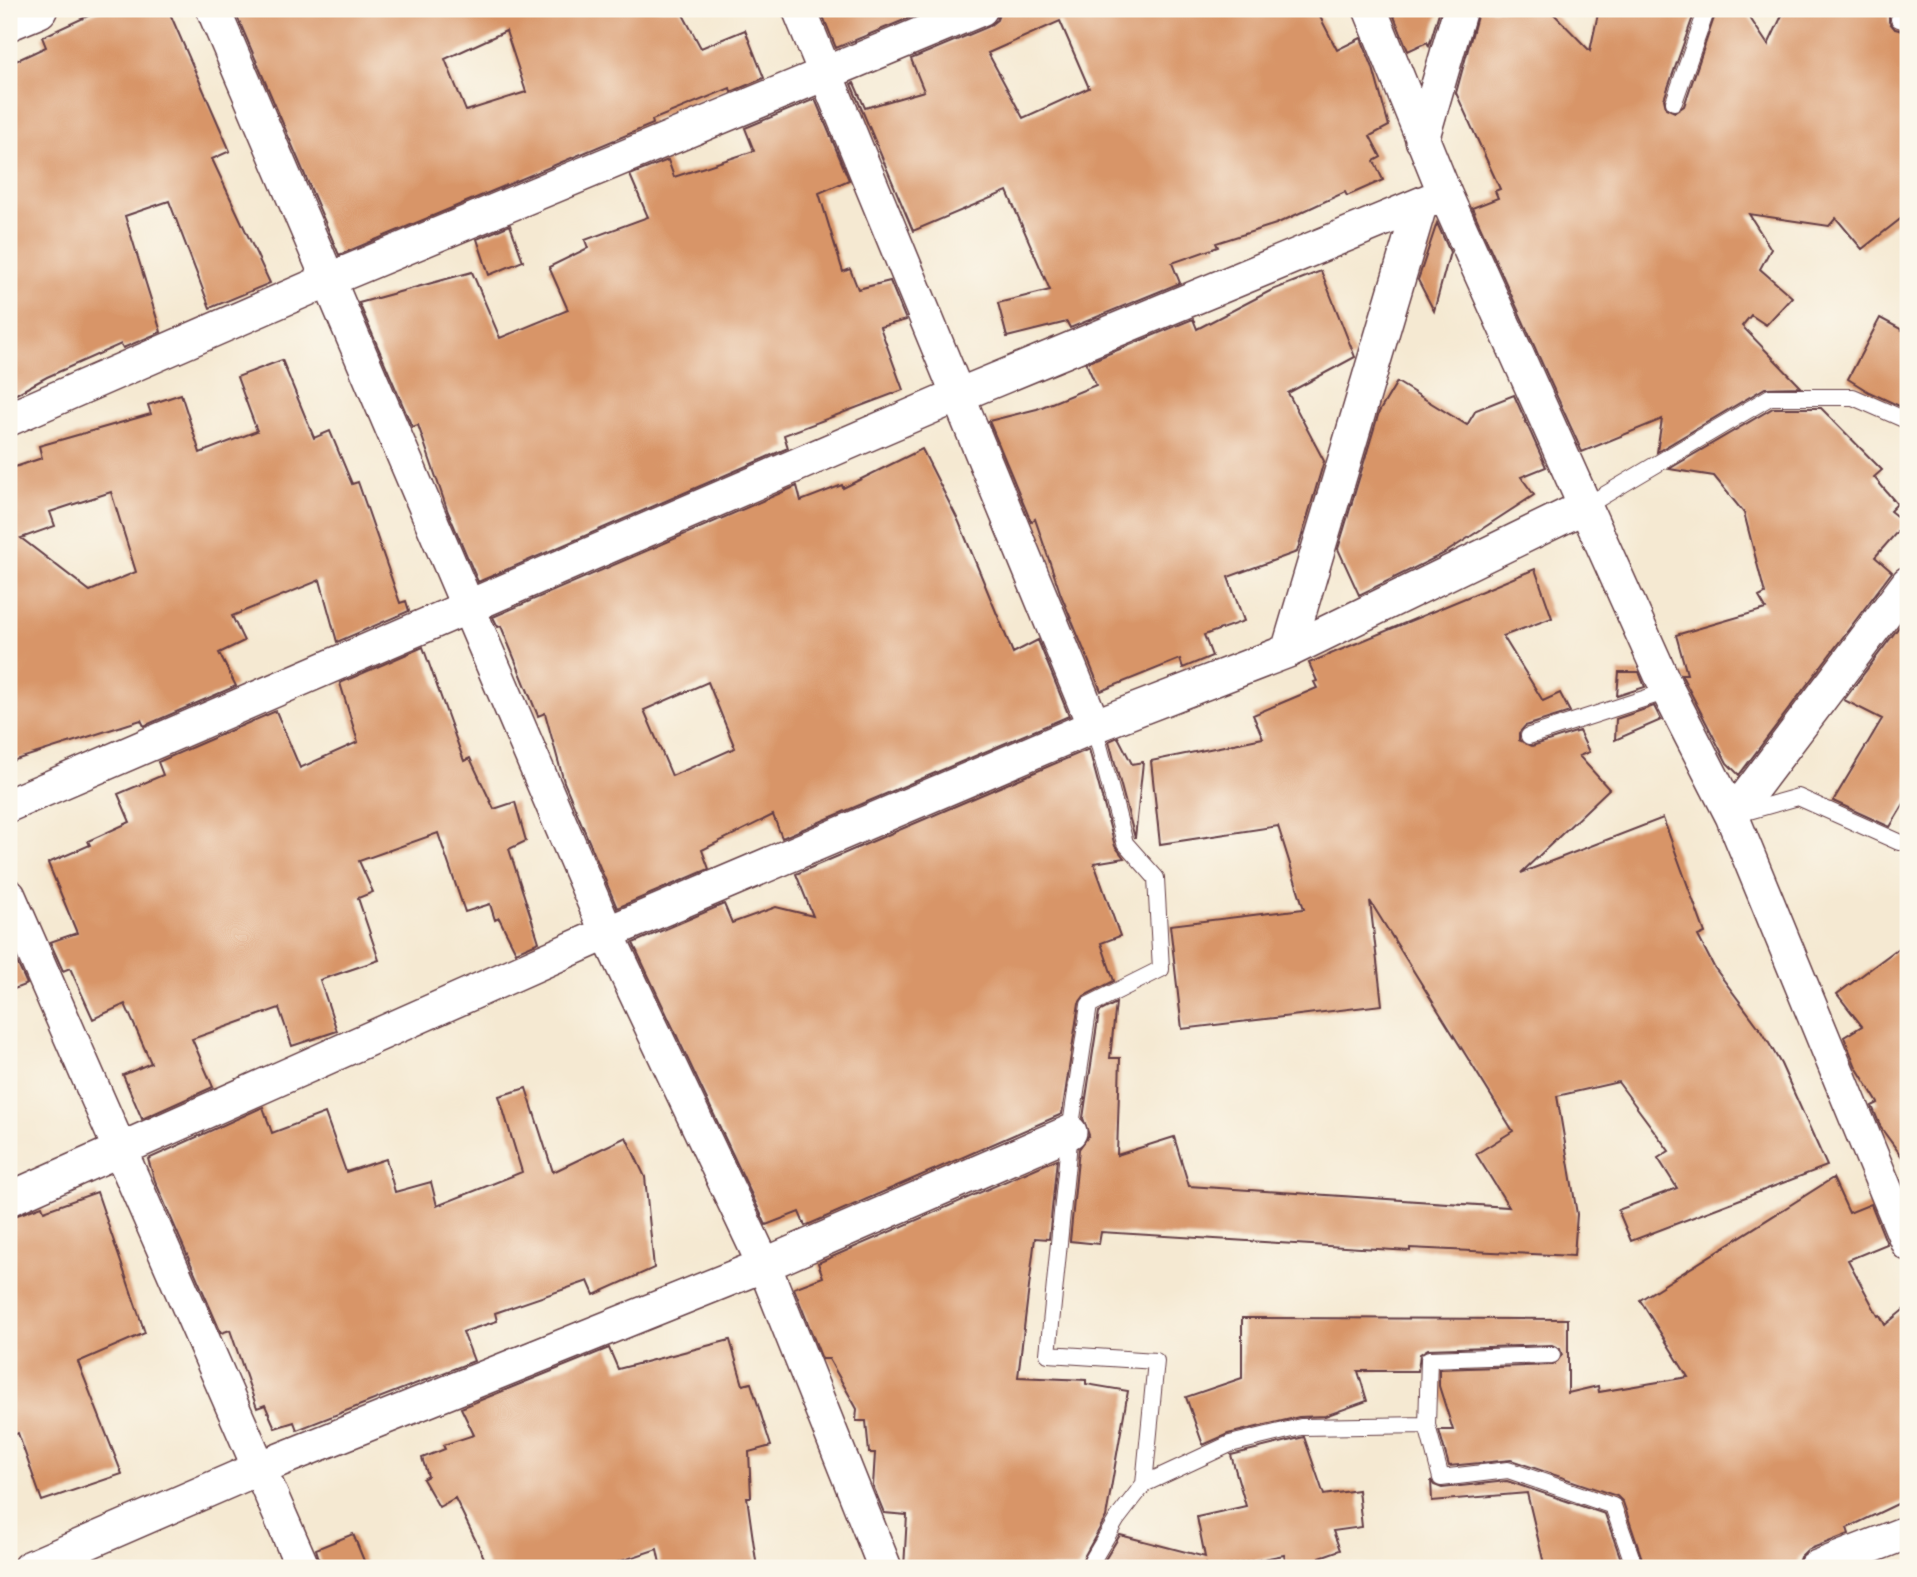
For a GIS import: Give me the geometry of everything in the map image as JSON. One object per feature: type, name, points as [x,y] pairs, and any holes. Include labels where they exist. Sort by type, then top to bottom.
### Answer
[{"type":"street","points":[[9,21],[38,9]]},
{"type":"street","points":[[213,9],[469,604],[607,933],[764,1265],[885,1568]]},
{"type":"street","points":[[799,9],[828,72],[1094,726]]},
{"type":"street","points":[[9,419],[328,280],[981,9]]},
{"type":"street","points":[[1370,9],[1422,140],[1432,200],[1586,506],[1668,691],[1732,816],[1904,1225]]},
{"type":"street","points":[[1422,140],[1461,9]]},
{"type":"street","points":[[9,806],[469,604],[958,395],[1432,200]]},
{"type":"street","points":[[1288,651],[1432,200]]},
{"type":"street","points":[[9,1199],[120,1152],[607,933],[1094,726],[1288,651],[1586,506]]},
{"type":"street","points":[[1732,816],[1908,583]]},
{"type":"street","points":[[9,895],[257,1469],[303,1568]]},
{"type":"street","points":[[29,1568],[257,1469],[764,1265],[1070,1132]]},
{"type":"street","points":[[1815,1568],[1908,1532]]},
{"type":"lane","points":[[1674,102],[1707,9]]},
{"type":"lane","points":[[1586,506],[1770,397],[1853,397],[1908,421]]},
{"type":"lane","points":[[1529,736],[1668,691]]},
{"type":"lane","points":[[1094,726],[1125,843],[1156,878],[1161,969],[1089,1005],[1070,1132],[1048,1354],[1156,1361],[1144,1484]]},
{"type":"lane","points":[[1732,816],[1798,797],[1899,842]]},
{"type":"lane","points":[[1552,1354],[1429,1359],[1427,1425],[1441,1478],[1508,1470],[1613,1506],[1635,1568]]},
{"type":"lane","points":[[1088,1568],[1118,1519],[1144,1484],[1230,1444],[1301,1427],[1427,1425]]},
{"type":"building","points":[[103,9],[168,9],[230,151],[212,159],[270,283],[210,308],[169,201],[125,216],[161,332],[123,348],[121,344],[47,377],[9,398],[9,64],[46,47],[42,37]]},
{"type":"building","points":[[234,9],[680,9],[701,48],[745,30],[764,78],[731,92],[730,88],[652,120],[653,124],[339,255]],"holes":[[[506,31],[526,92],[466,111],[445,59]]]},
{"type":"building","points":[[820,9],[931,9],[836,48]]},
{"type":"building","points":[[1001,9],[1316,9],[1337,50],[1361,38],[1373,68],[1389,126],[1370,136],[1381,157],[1374,161],[1383,180],[1347,196],[1345,192],[1276,224],[1216,243],[1218,247],[1172,263],[1180,283],[1070,328],[1067,322],[1007,337],[998,303],[1050,290],[1007,191],[913,231],[851,84],[854,83],[865,108],[924,91],[911,59],[988,27],[997,20]],"holes":[[[1060,21],[1089,88],[1023,118],[988,53]]]},
{"type":"building","points":[[1391,9],[1440,9],[1429,46],[1427,42],[1408,51]]},
{"type":"building","points":[[1479,9],[1549,9],[1590,51],[1599,9],[1682,9],[1694,14],[1664,99],[1666,108],[1675,112],[1684,106],[1717,9],[1744,9],[1768,45],[1785,9],[1897,9],[1889,15],[1889,22],[1895,29],[1908,32],[1908,213],[1862,249],[1836,218],[1829,226],[1749,214],[1771,249],[1760,269],[1792,297],[1766,325],[1751,315],[1742,326],[1801,387],[1765,388],[1657,452],[1662,419],[1582,452],[1472,208],[1498,198],[1495,191],[1500,189],[1456,93]]},
{"type":"building","points":[[815,99],[849,180],[819,193],[843,272],[850,269],[858,289],[890,281],[906,320],[880,327],[903,390],[784,435],[788,448],[478,582],[448,512],[418,425],[412,427],[359,303],[472,272],[500,338],[568,310],[549,267],[588,248],[585,240],[648,217],[630,175],[668,160],[674,177],[754,151],[745,128]]},
{"type":"building","points":[[1437,223],[1450,252],[1434,311],[1418,280]]},
{"type":"building","points":[[510,225],[523,261],[489,275],[477,239]]},
{"type":"building","points":[[1321,271],[1355,357],[1288,393],[1324,461],[1297,552],[1228,577],[1244,621],[1204,635],[1212,656],[1183,668],[1180,659],[1101,691],[1061,595],[1035,519],[1031,522],[989,421],[1037,409],[1096,385],[1086,363],[1193,319],[1197,329],[1270,291]]},
{"type":"building","points":[[1880,318],[1908,333],[1908,410],[1848,379]]},
{"type":"building","points":[[282,360],[314,438],[330,431],[352,484],[358,482],[400,603],[406,601],[409,611],[337,642],[320,580],[232,616],[244,641],[219,653],[236,686],[144,726],[141,720],[9,762],[9,469],[42,458],[39,446],[151,414],[148,405],[181,394],[200,453],[257,431],[237,377]],"holes":[[[111,492],[136,572],[90,591],[21,538],[55,526],[50,512]]]},
{"type":"building","points":[[1397,382],[1467,425],[1476,410],[1514,395],[1546,467],[1521,477],[1534,495],[1445,553],[1359,595],[1338,549],[1379,412]]},
{"type":"building","points":[[1773,408],[1821,408],[1882,470],[1874,477],[1897,504],[1890,511],[1905,523],[1875,557],[1892,572],[1739,775],[1727,763],[1681,674],[1687,674],[1676,635],[1766,609],[1759,597],[1765,594],[1744,513],[1714,476],[1669,469]]},
{"type":"building","points":[[922,449],[959,522],[1013,653],[1038,640],[1069,716],[782,838],[773,815],[702,850],[709,869],[617,908],[564,782],[545,713],[538,716],[501,626],[498,627],[493,617],[797,486],[801,501],[842,485],[843,488]],"holes":[[[708,682],[735,748],[672,776],[644,710]]]},
{"type":"building","points":[[1535,569],[1552,618],[1503,636],[1543,701],[1560,693],[1570,712],[1525,726],[1519,733],[1519,740],[1532,746],[1579,731],[1589,752],[1579,756],[1609,789],[1521,873],[1663,818],[1705,933],[1698,936],[1714,967],[1763,1033],[1781,1064],[1827,1166],[1631,1241],[1618,1210],[1677,1188],[1658,1158],[1669,1151],[1618,1082],[1557,1096],[1577,1214],[1574,1256],[1410,1248],[1410,1251],[1101,1232],[1099,1244],[1070,1241],[1079,1149],[1089,1135],[1083,1118],[1099,1012],[1116,1003],[1110,1058],[1120,1058],[1117,1155],[1174,1137],[1189,1186],[1509,1207],[1476,1154],[1513,1131],[1370,901],[1382,1005],[1182,1029],[1170,925],[1304,909],[1278,826],[1160,844],[1151,761],[1263,738],[1253,715],[1317,688],[1314,682],[1317,681],[1309,663]]},
{"type":"building","points":[[1908,615],[1908,797],[1890,827],[1833,801],[1882,719],[1844,700]]},
{"type":"building","points":[[423,647],[464,761],[470,758],[494,809],[515,802],[526,841],[509,849],[539,942],[516,952],[499,918],[495,920],[490,904],[465,912],[438,833],[359,861],[373,892],[358,898],[379,960],[320,980],[337,1031],[292,1046],[279,1008],[192,1039],[213,1087],[142,1119],[123,1075],[151,1063],[125,1004],[93,1019],[70,968],[63,971],[50,942],[77,933],[48,863],[90,845],[88,841],[130,822],[118,794],[163,775],[158,762],[276,711],[300,768],[358,742],[340,683]]},
{"type":"building","points":[[1619,672],[1639,672],[1645,687],[1617,696]]},
{"type":"building","points":[[1654,706],[1661,720],[1615,740],[1616,719]]},
{"type":"building","points":[[1118,737],[1132,764],[1143,762],[1135,838],[1109,741]]},
{"type":"building","points":[[1089,749],[1115,846],[1124,858],[1094,863],[1120,936],[1101,943],[1114,981],[1084,996],[1079,1003],[1062,1114],[805,1226],[799,1212],[766,1225],[633,943],[724,904],[732,923],[776,907],[813,916],[796,874]]},
{"type":"building","points":[[1908,941],[1908,1165],[1881,1128],[1872,1106],[1878,1103],[1856,1067],[1844,1037],[1862,1026],[1837,994]]},
{"type":"building","points":[[13,954],[27,984],[9,991],[9,955]]},
{"type":"building","points":[[526,1088],[553,1172],[626,1137],[645,1177],[654,1268],[594,1295],[588,1281],[495,1313],[497,1321],[463,1332],[474,1361],[297,1430],[294,1422],[275,1428],[265,1405],[257,1408],[230,1330],[221,1333],[148,1159],[263,1107],[272,1133],[325,1113],[346,1172],[386,1159],[395,1192],[431,1182],[437,1206],[522,1172],[499,1096]]},
{"type":"building","points":[[1057,1159],[1049,1239],[1035,1238],[1018,1377],[1086,1380],[1086,1384],[1128,1391],[1106,1517],[1078,1568],[904,1568],[907,1515],[884,1513],[873,1486],[875,1453],[869,1453],[866,1421],[856,1421],[857,1409],[829,1359],[822,1359],[794,1288],[823,1277],[818,1263]]},
{"type":"building","points":[[1833,1178],[1849,1213],[1871,1204],[1887,1244],[1848,1260],[1878,1316],[1880,1315],[1885,1325],[1908,1306],[1908,1499],[1847,1528],[1849,1534],[1807,1550],[1800,1557],[1796,1568],[1645,1568],[1623,1502],[1617,1496],[1511,1460],[1449,1466],[1439,1430],[1453,1430],[1439,1386],[1439,1369],[1553,1365],[1562,1355],[1560,1349],[1552,1345],[1428,1349],[1420,1354],[1418,1371],[1358,1371],[1367,1401],[1325,1416],[1299,1417],[1228,1434],[1203,1445],[1186,1397],[1242,1378],[1242,1318],[1568,1319],[1568,1393],[1598,1386],[1599,1392],[1688,1377],[1640,1300]]},
{"type":"building","points":[[97,1192],[145,1333],[78,1362],[122,1474],[42,1501],[18,1433],[9,1437],[9,1218],[42,1206],[44,1211]]},
{"type":"building","points":[[730,1340],[743,1385],[751,1383],[771,1446],[749,1452],[751,1497],[747,1497],[757,1568],[661,1568],[657,1549],[600,1568],[489,1568],[455,1498],[439,1507],[423,1479],[428,1476],[422,1458],[445,1449],[443,1445],[474,1435],[461,1408],[609,1348],[618,1369]]},
{"type":"building","points":[[1304,1437],[1324,1495],[1358,1490],[1362,1527],[1333,1531],[1340,1550],[1320,1557],[1323,1568],[1287,1568],[1284,1555],[1218,1568],[1207,1568],[1206,1563],[1205,1568],[1100,1568],[1120,1535],[1205,1557],[1197,1517],[1246,1506],[1231,1455]]},
{"type":"building","points":[[1431,1480],[1434,1485],[1442,1488],[1507,1481],[1605,1514],[1624,1568],[1545,1568],[1527,1493],[1432,1501]]},
{"type":"building","points":[[353,1534],[367,1568],[322,1568],[316,1549]]}]
